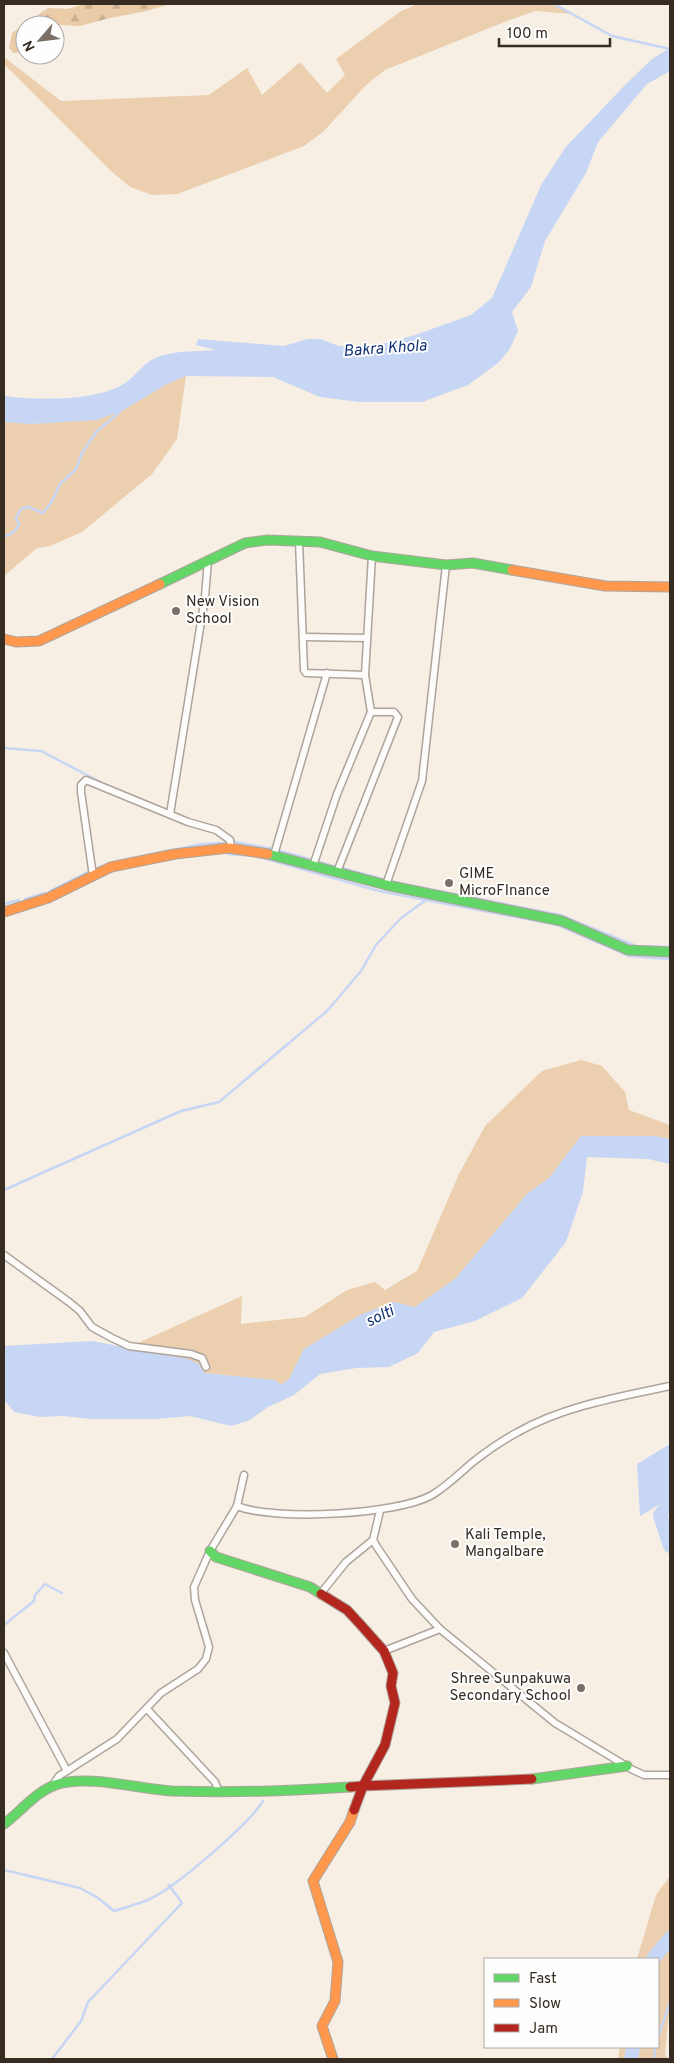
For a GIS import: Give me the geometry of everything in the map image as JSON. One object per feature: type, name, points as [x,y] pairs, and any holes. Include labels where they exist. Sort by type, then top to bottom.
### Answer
[{"type":"street","points":[[4,639],[16,642],[39,641],[244,543],[256,540],[320,542],[372,556],[446,565],[473,563],[604,586],[670,587]]},
{"type":"street","points":[[299,541],[304,670],[306,672],[365,675]]},
{"type":"street","points":[[313,866],[337,794],[371,712],[365,675],[372,556]]},
{"type":"street","points":[[170,814],[202,617],[208,560]]},
{"type":"street","points":[[386,885],[422,781],[446,565]]},
{"type":"street","points":[[304,637],[367,638]]},
{"type":"street","points":[[274,855],[327,673]]},
{"type":"street","points":[[337,872],[398,717],[394,712],[371,712]]},
{"type":"street","points":[[94,876],[81,792],[82,782],[86,780],[170,814],[216,830],[230,840],[231,848]]},
{"type":"street","points":[[4,912],[48,898],[111,867],[175,854],[231,848],[274,855],[386,885],[562,921],[628,950],[670,952]]},
{"type":"street","points":[[4,1255],[69,1302],[80,1311],[92,1327],[129,1346],[191,1354],[202,1358],[206,1367]]},
{"type":"street","points":[[237,1506],[305,1515],[380,1511],[401,1506],[431,1495],[476,1459],[518,1432],[545,1420],[609,1400],[670,1386]]},
{"type":"street","points":[[4,1824],[54,1785],[60,1776],[117,1739],[161,1693],[198,1669],[209,1653],[208,1641],[194,1594],[210,1552],[237,1506],[244,1475]]},
{"type":"street","points":[[321,1593],[346,1562],[374,1540],[380,1511]]},
{"type":"street","points":[[374,1540],[412,1599],[440,1629],[555,1723],[644,1775],[670,1775]]},
{"type":"street","points":[[210,1552],[216,1558],[310,1587],[321,1593],[346,1610],[384,1652],[393,1673],[391,1686],[395,1703],[383,1751],[364,1786],[350,1822],[313,1881],[338,1962],[335,2002],[322,2026],[333,2059]]},
{"type":"street","points":[[384,1652],[440,1629]]},
{"type":"street","points":[[4,1652],[67,1771]]},
{"type":"street","points":[[147,1708],[215,1782],[219,1792]]},
{"type":"street","points":[[54,1785],[70,1782],[158,1790],[219,1792],[313,1790],[364,1786],[484,1782],[601,1771],[627,1766]]},
{"type":"shaded area","points":[[418,4],[554,4],[571,14],[536,11],[385,70],[366,85],[324,131],[304,146],[177,194],[152,195],[130,187],[111,171],[4,64],[4,57],[61,101],[209,95],[247,68],[262,95],[300,62],[327,93],[345,75],[336,59],[401,11]]},
{"type":"shaded area","points":[[186,376],[177,439],[152,474],[82,532],[50,546],[37,548],[4,576],[4,422],[31,424],[96,420],[120,412],[167,384]]},
{"type":"shaded area","points":[[581,1060],[602,1066],[625,1092],[629,1110],[670,1125],[670,1139],[655,1136],[581,1136],[549,1178],[527,1194],[455,1279],[415,1307],[304,1349],[289,1379],[281,1385],[275,1380],[204,1373],[129,1347],[242,1296],[241,1324],[305,1317],[347,1290],[375,1282],[385,1290],[417,1271],[459,1174],[485,1126],[542,1071]]},
{"type":"shaded area","points":[[670,1876],[670,2003],[665,2054],[668,2059],[618,2059],[620,2048],[659,2048],[659,1958],[637,1958],[656,1895]]},
{"type":"green space","points":[[84,4],[170,4],[80,26],[65,25],[65,15],[38,15],[48,8],[67,9]]},
{"type":"green space","points":[[15,31],[15,53],[13,53],[9,47],[12,33]]},
{"type":"water","name":"Bakra Khola","points":[[670,49],[670,71],[647,84],[598,142],[586,173],[545,241],[531,287],[512,312],[518,331],[509,350],[498,363],[468,385],[422,402],[359,402],[320,397],[273,377],[186,376],[167,384],[120,412],[96,420],[31,424],[4,422],[4,396],[49,399],[98,394],[125,383],[146,363],[162,355],[177,352],[216,350],[196,345],[198,339],[284,346],[308,339],[320,339],[339,346],[363,346],[386,343],[415,335],[471,315],[492,298],[541,185],[565,148],[652,59]]},
{"type":"water","name":"solti","points":[[581,1136],[655,1136],[670,1139],[670,1164],[648,1159],[587,1157],[583,1192],[566,1242],[522,1298],[475,1321],[434,1332],[418,1353],[389,1367],[356,1368],[320,1374],[294,1395],[268,1407],[248,1421],[231,1426],[190,1416],[155,1419],[40,1417],[14,1412],[4,1400],[4,1346],[92,1341],[188,1359],[199,1364],[204,1373],[275,1380],[281,1385],[289,1379],[304,1349],[360,1315],[394,1302],[415,1307],[455,1279],[527,1194],[549,1178]]},
{"type":"water","points":[[670,1444],[670,1498],[640,1516],[637,1464]]},
{"type":"waterway","points":[[554,4],[612,36],[670,49]]},
{"type":"waterway","points":[[4,536],[15,531],[19,524],[16,518],[21,509],[28,507],[43,513],[51,503],[60,484],[76,469],[82,453],[96,432],[120,412]]},
{"type":"waterway","points":[[4,748],[41,751],[108,786]]},
{"type":"waterway","points":[[232,838],[235,842],[274,849]]},
{"type":"waterway","points":[[118,861],[202,844],[226,843]]},
{"type":"waterway","points":[[280,851],[313,860]]},
{"type":"waterway","points":[[228,854],[256,856],[379,891],[426,900]]},
{"type":"waterway","points":[[316,861],[337,867]]},
{"type":"waterway","points":[[95,869],[103,866]]},
{"type":"waterway","points":[[342,868],[386,880]]},
{"type":"waterway","points":[[50,891],[90,871]]},
{"type":"waterway","points":[[389,881],[560,915],[636,946],[670,947]]},
{"type":"waterway","points":[[25,899],[45,893]]},
{"type":"waterway","points":[[4,904],[19,900]]},
{"type":"waterway","points":[[4,1190],[181,1111],[219,1102],[327,1011],[361,971],[376,945],[401,918],[426,900],[558,925],[629,956],[670,959]]},
{"type":"waterway","points":[[670,1502],[660,1515],[670,1546]]},
{"type":"waterway","points":[[4,1625],[34,1601],[35,1595],[45,1584],[62,1593]]},
{"type":"waterway","points":[[4,1870],[80,1888],[98,1898],[114,1911],[150,1899],[177,1882],[243,1825],[263,1801]]},
{"type":"waterway","points":[[52,2059],[81,2021],[88,2002],[182,1903],[169,1885]]},
{"type":"waterway","points":[[654,1958],[670,1938]]},
{"type":"waterway","points":[[659,2034],[670,2003]]},
{"type":"waterway","points":[[631,2059],[633,2048]]},
{"type":"waterway","points":[[654,2059],[655,2048]]},
{"type":"traffic: fast","points":[[160,584],[245,543],[268,540],[320,542],[372,556],[446,565],[473,563],[512,570]]},
{"type":"traffic: fast","points":[[268,854],[386,885],[562,921],[628,950],[670,952]]},
{"type":"traffic: fast","points":[[210,1551],[216,1557],[310,1587],[321,1594]]},
{"type":"traffic: fast","points":[[532,1779],[627,1766]]},
{"type":"traffic: fast","points":[[4,1824],[41,1792],[55,1785],[68,1782],[113,1783],[159,1790],[194,1792],[306,1790],[350,1787]]},
{"type":"traffic: slow","points":[[512,570],[605,586],[670,587]]},
{"type":"traffic: slow","points":[[4,639],[16,642],[39,641],[160,584]]},
{"type":"traffic: slow","points":[[4,912],[48,898],[111,867],[175,854],[229,848],[268,854]]},
{"type":"traffic: slow","points":[[333,2059],[322,2026],[335,2001],[338,1962],[313,1881],[350,1822],[354,1810]]},
{"type":"traffic: jam","points":[[321,1594],[347,1610],[360,1624],[384,1651],[393,1673],[391,1686],[395,1703],[385,1745],[363,1786],[350,1787]]},
{"type":"traffic: jam","points":[[354,1810],[363,1786],[532,1779]]},
{"type":"place","name":"New Vision School","points":[[176,611]]},
{"type":"place","name":"GIME MicroFInance","points":[[449,883]]},
{"type":"place","name":"Kali Temple, Mangalbare","points":[[455,1544]]},
{"type":"place","name":"Shree Sunpakuwa Secondary School","points":[[581,1688]]}]
